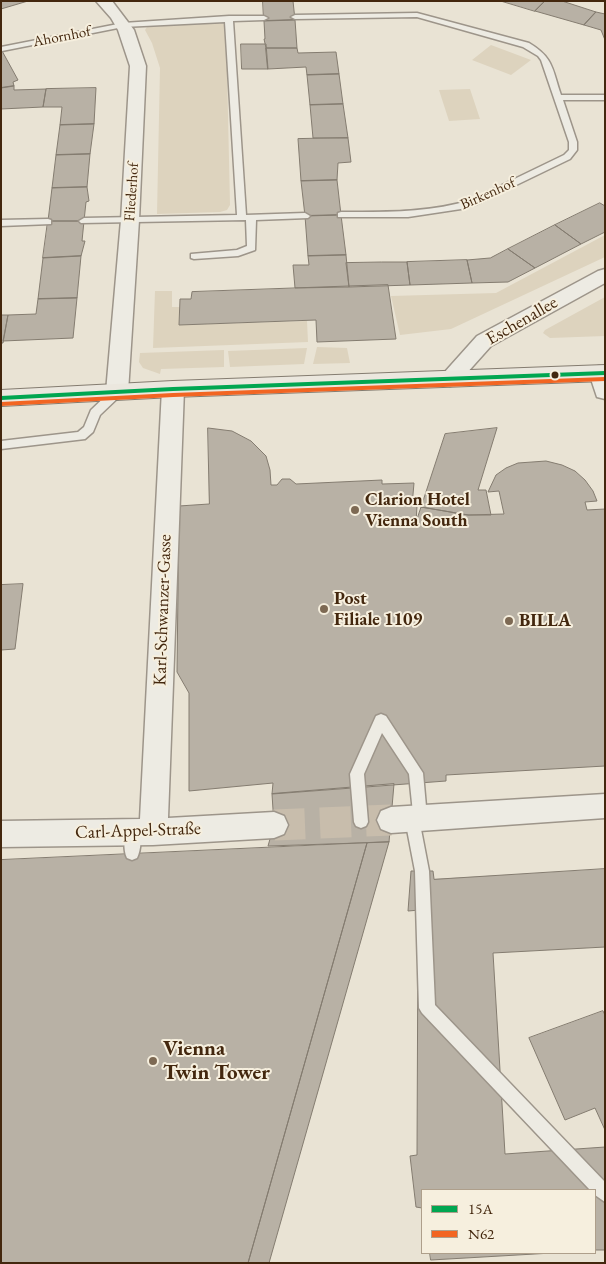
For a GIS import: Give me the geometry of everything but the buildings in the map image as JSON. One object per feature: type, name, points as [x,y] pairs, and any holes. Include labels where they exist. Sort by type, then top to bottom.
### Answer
[{"type":"main road","points":[[1,398],[173,389],[450,379],[603,379]]},
{"type":"street","name":"Fliederhof","points":[[103,1],[117,14],[123,25],[134,49],[138,66],[118,392]]},
{"type":"street","name":"Eschenallee","points":[[450,379],[484,341],[605,275]]},
{"type":"street","name":"Karl-Schwanzer-Gasse","points":[[140,839],[173,389]]},
{"type":"street","points":[[407,819],[605,806]]},
{"type":"street","name":"Carl-Appel-Straße","points":[[1,834],[140,839],[274,825]]},
{"type":"lane","name":"Birkenhof","points":[[295,17],[417,15],[518,42],[533,49],[545,60],[573,142],[573,150],[567,157],[459,208],[436,212],[341,215]]},
{"type":"lane","points":[[194,256],[238,253],[252,248],[246,217],[229,18]]},
{"type":"lane","points":[[123,25],[229,18],[264,18]]},
{"type":"lane","name":"Ahornhof","points":[[2,49],[123,25]]},
{"type":"lane","points":[[559,98],[605,97]]},
{"type":"lane","points":[[84,222],[304,216]]},
{"type":"lane","points":[[1,223],[48,222]]},
{"type":"lane","points":[[1,445],[81,436],[90,429],[95,413],[118,392]]},
{"type":"lane","points":[[361,822],[357,774],[381,720],[416,773],[407,819],[422,871],[427,1008],[605,1194]]},
{"type":"shaded area","points":[[216,22],[226,25],[230,205],[227,210],[220,212],[157,214],[160,68],[152,43],[145,30],[147,27]]},
{"type":"shaded area","points":[[491,45],[531,60],[511,75],[472,60]]},
{"type":"shaded area","points":[[470,89],[480,119],[449,121],[439,90]]},
{"type":"shaded area","points":[[605,235],[605,257],[451,329],[400,335],[391,296],[496,293]]},
{"type":"shaded area","points":[[155,291],[172,291],[172,307],[179,307],[179,325],[307,321],[308,342],[153,348]]},
{"type":"shaded area","points":[[605,297],[605,336],[550,338],[543,333],[545,330]]},
{"type":"shaded area","points":[[317,347],[347,348],[350,363],[313,364]]},
{"type":"shaded area","points":[[307,348],[304,364],[230,367],[228,351]]},
{"type":"shaded area","points":[[224,350],[224,367],[161,369],[160,374],[143,368],[139,362],[140,353]]},
{"type":"tunnel","points":[[274,825],[391,820]]},
{"type":"transit line","name":"15A","points":[[1,398],[173,389],[605,373]]},
{"type":"transit line","name":"N62","points":[[1,404],[173,395],[605,379]]},
{"type":"place","name":"Clarion Hotel Vienna South","points":[[355,510]]},
{"type":"place","name":"Post Filiale 1109","points":[[324,609]]},
{"type":"place","name":"BILLA","points":[[509,621]]},
{"type":"place","name":"Vienna Twin Tower","points":[[153,1061]]}]
